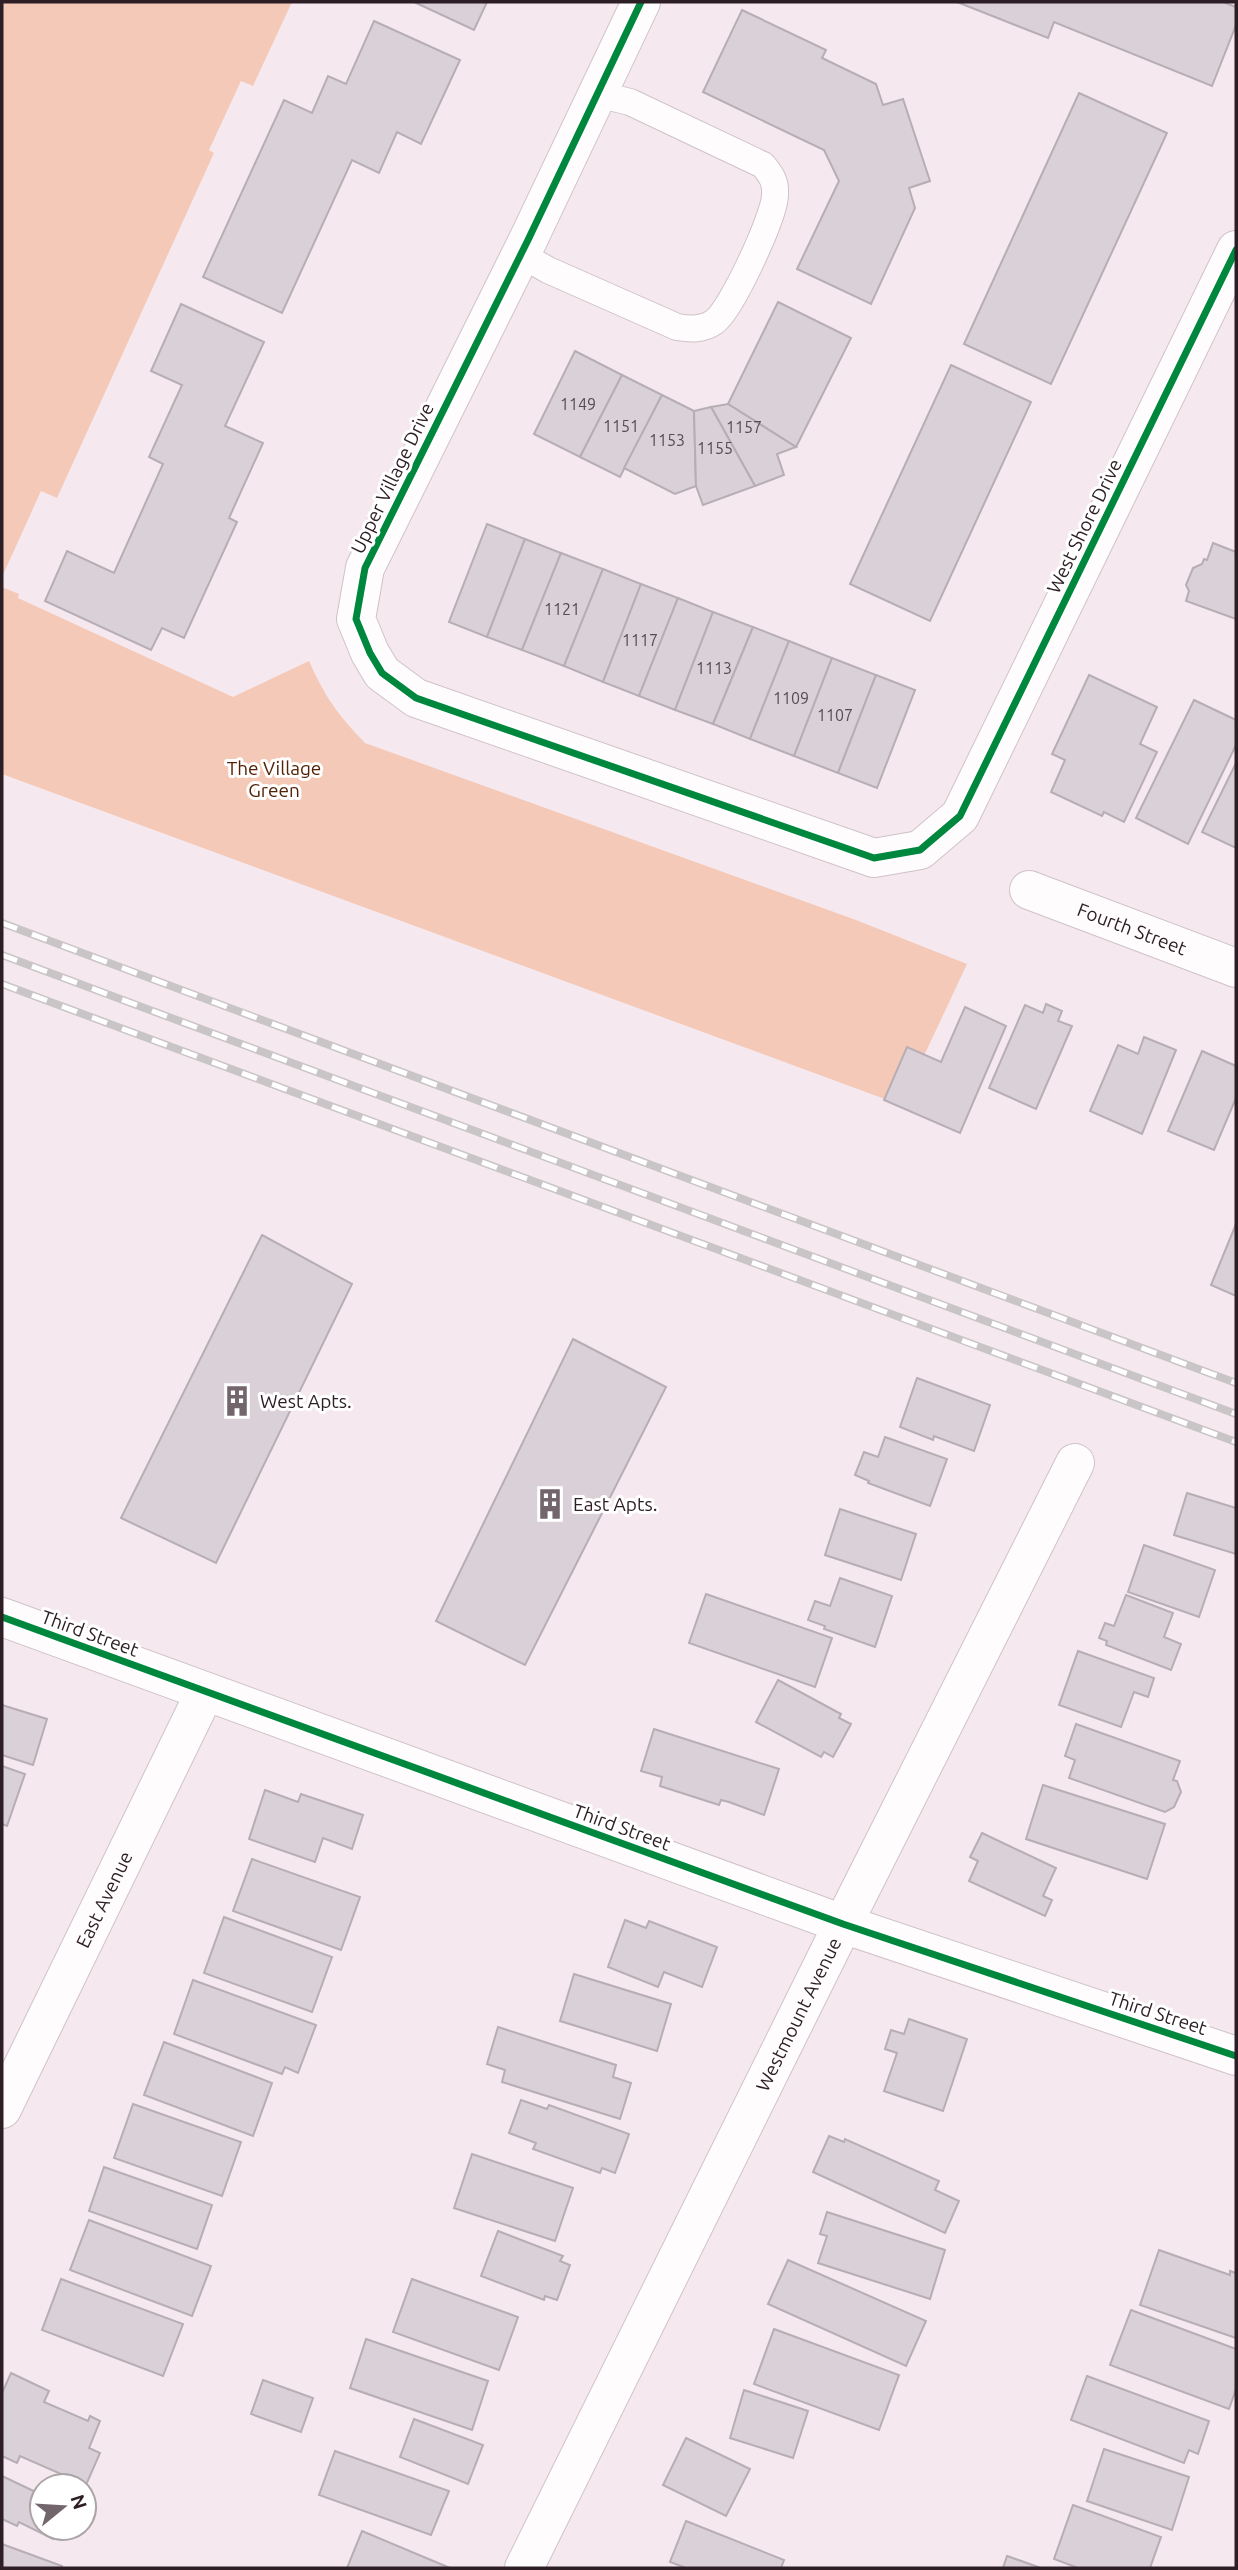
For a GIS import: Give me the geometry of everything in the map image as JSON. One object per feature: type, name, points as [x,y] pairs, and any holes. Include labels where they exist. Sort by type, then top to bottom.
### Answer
[{"type":"street","name":"Upper Village Drive","points":[[641,2],[365,568],[356,619],[370,653],[382,673],[416,698],[874,858],[920,849],[960,816]]},
{"type":"street","name":"West Shore Drive","points":[[960,816],[1236,250]]},
{"type":"street","name":"Fourth Street","points":[[1029,890],[1236,968]]},
{"type":"street","name":"Westmount Avenue","points":[[524,2568],[1075,1463]]},
{"type":"street","name":"Third Street","points":[[2,1617],[843,1924],[1236,2056]]},
{"type":"street","name":"East Avenue","points":[[2,2109],[205,1692]]},
{"type":"lane","points":[[520,254],[548,270],[677,327],[694,330],[713,323],[726,311],[751,260],[774,208],[774,178],[763,165],[630,102],[597,94]]},
{"type":"green space","points":[[2,2],[292,2],[253,86],[241,81],[209,150],[214,153],[57,498],[41,491],[2,577]]},
{"type":"green space","name":"The Village Green","points":[[2,587],[19,594],[18,598],[233,697],[309,661],[333,705],[365,743],[856,920],[967,964],[901,1105],[2,774]]},
{"type":"building","points":[[414,2],[487,2],[474,30]]},
{"type":"building","points":[[957,2],[1223,2],[1236,7],[1236,25],[1212,86],[1054,22],[1048,38]]},
{"type":"building","points":[[742,10],[826,50],[822,58],[876,84],[883,105],[903,99],[930,181],[909,188],[915,208],[871,304],[797,269],[839,181],[824,150],[703,92]]},
{"type":"building","points":[[374,21],[460,60],[421,144],[397,132],[379,173],[352,160],[282,313],[203,277],[284,100],[312,113],[328,76],[346,84]]},
{"type":"building","points":[[1079,93],[1167,133],[1051,384],[964,344]]},
{"type":"building","points":[[778,302],[851,338],[796,447],[728,404]]},
{"type":"building","points":[[181,304],[264,342],[225,426],[263,443],[229,518],[237,522],[184,638],[162,628],[151,650],[45,601],[67,551],[114,573],[163,464],[149,457],[182,385],[151,371]]},
{"type":"building","points":[[575,351],[622,375],[580,457],[534,434]]},
{"type":"building","points":[[951,365],[1031,402],[930,621],[850,584]]},
{"type":"building","points":[[622,375],[662,395],[620,477],[580,457]]},
{"type":"building","points":[[662,395],[694,411],[696,486],[675,494],[624,468]]},
{"type":"building","points":[[728,404],[796,447],[777,454],[784,475],[755,486],[711,407]]},
{"type":"building","points":[[711,407],[755,486],[703,505],[696,486],[694,411]]},
{"type":"building","points":[[487,524],[525,539],[487,637],[449,622]]},
{"type":"building","points":[[525,539],[561,553],[522,650],[487,637]]},
{"type":"building","points":[[1213,543],[1236,552],[1236,619],[1186,601],[1189,591],[1186,585],[1193,568],[1202,564],[1204,559],[1207,560]]},
{"type":"building","points":[[561,553],[603,569],[564,666],[522,650]]},
{"type":"building","points":[[603,569],[641,584],[603,682],[564,666]]},
{"type":"building","points":[[641,584],[678,598],[639,696],[603,682]]},
{"type":"building","points":[[678,598],[713,612],[675,710],[639,696]]},
{"type":"building","points":[[713,612],[753,627],[713,724],[675,710]]},
{"type":"building","points":[[753,627],[789,641],[750,739],[713,724]]},
{"type":"building","points":[[789,641],[832,658],[794,756],[750,739]]},
{"type":"building","points":[[832,658],[876,675],[838,773],[794,756]]},
{"type":"building","points":[[876,675],[915,690],[877,788],[838,773]]},
{"type":"building","points":[[1089,675],[1157,707],[1140,744],[1157,752],[1124,822],[1104,812],[1102,816],[1051,792],[1065,760],[1052,754]]},
{"type":"building","points":[[1194,700],[1236,720],[1236,745],[1188,844],[1136,818]]},
{"type":"building","points":[[1236,763],[1236,848],[1202,832]]},
{"type":"building","points":[[1046,1004],[1062,1011],[1058,1021],[1072,1026],[1036,1109],[989,1088],[1025,1005],[1043,1013]]},
{"type":"building","points":[[965,1007],[1006,1026],[960,1133],[884,1100],[907,1047],[941,1062]]},
{"type":"building","points":[[1144,1037],[1176,1050],[1142,1134],[1090,1111],[1118,1045],[1138,1054]]},
{"type":"building","points":[[1202,1051],[1236,1066],[1236,1098],[1214,1150],[1168,1131]]},
{"type":"building","points":[[1236,1224],[1236,1296],[1211,1285]]},
{"type":"building","name":"West Apts.","points":[[262,1235],[352,1284],[216,1563],[121,1518]]},
{"type":"building","name":"East Apts.","points":[[573,1339],[666,1387],[525,1665],[436,1621]]},
{"type":"building","points":[[917,1378],[990,1405],[974,1451],[934,1436],[933,1440],[900,1427]]},
{"type":"building","points":[[885,1437],[947,1459],[930,1506],[868,1483],[869,1481],[855,1475],[864,1452],[878,1457]]},
{"type":"building","points":[[1187,1493],[1236,1508],[1236,1554],[1174,1535]]},
{"type":"building","points":[[840,1509],[916,1534],[901,1580],[825,1555]]},
{"type":"building","points":[[1144,1545],[1215,1570],[1199,1617],[1128,1592]]},
{"type":"building","points":[[840,1578],[892,1596],[875,1647],[824,1629],[825,1626],[808,1620],[815,1601],[830,1606]]},
{"type":"building","points":[[706,1594],[832,1638],[815,1687],[689,1643]]},
{"type":"building","points":[[1126,1595],[1173,1613],[1164,1637],[1181,1644],[1171,1670],[1106,1645],[1107,1641],[1099,1638],[1105,1623],[1114,1626]]},
{"type":"building","points":[[1078,1651],[1154,1678],[1148,1697],[1134,1692],[1121,1727],[1059,1705]]},
{"type":"building","points":[[778,1680],[841,1714],[839,1718],[851,1724],[833,1757],[824,1752],[821,1757],[756,1722]]},
{"type":"building","points":[[2,1705],[47,1719],[33,1765],[2,1755]]},
{"type":"building","points":[[1076,1724],[1180,1761],[1173,1780],[1177,1781],[1181,1792],[1174,1807],[1165,1812],[1069,1778],[1075,1760],[1065,1756]]},
{"type":"building","points":[[654,1729],[779,1769],[764,1815],[729,1802],[721,1800],[719,1805],[660,1786],[662,1777],[641,1771]]},
{"type":"building","points":[[2,1766],[25,1774],[7,1826],[2,1824]]},
{"type":"building","points":[[1043,1785],[1165,1824],[1147,1879],[1026,1839]]},
{"type":"building","points":[[265,1790],[298,1802],[301,1794],[363,1815],[352,1849],[323,1838],[315,1862],[249,1839]]},
{"type":"building","points":[[982,1833],[1056,1868],[1043,1896],[1052,1900],[1045,1916],[969,1881],[978,1861],[970,1857]]},
{"type":"building","points":[[252,1859],[360,1897],[341,1950],[233,1911]]},
{"type":"building","points":[[224,1917],[332,1957],[312,2012],[204,1973]]},
{"type":"building","points":[[625,1920],[646,1928],[649,1921],[717,1947],[702,1987],[664,1972],[658,1987],[608,1967]]},
{"type":"building","points":[[574,1974],[671,2004],[657,2051],[560,2021]]},
{"type":"building","points":[[193,1980],[316,2025],[298,2073],[285,2067],[282,2074],[174,2034]]},
{"type":"building","points":[[909,2019],[967,2039],[943,2111],[884,2091],[897,2053],[885,2049],[891,2030],[904,2034]]},
{"type":"building","points":[[498,2027],[616,2065],[613,2077],[631,2083],[620,2119],[502,2082],[505,2070],[487,2064]]},
{"type":"building","points":[[164,2042],[272,2083],[253,2136],[144,2095]]},
{"type":"building","points":[[521,2100],[547,2109],[549,2105],[629,2134],[615,2173],[602,2168],[600,2173],[533,2149],[536,2143],[509,2133]]},
{"type":"building","points":[[133,2104],[241,2142],[222,2196],[114,2158]]},
{"type":"building","points":[[829,2136],[844,2142],[845,2139],[939,2181],[935,2190],[959,2201],[945,2233],[813,2172]]},
{"type":"building","points":[[472,2154],[573,2188],[555,2241],[454,2208]]},
{"type":"building","points":[[104,2167],[212,2205],[197,2249],[89,2211]]},
{"type":"building","points":[[827,2212],[945,2250],[930,2299],[818,2263],[827,2236],[820,2234]]},
{"type":"building","points":[[89,2220],[211,2266],[192,2316],[70,2270]]},
{"type":"building","points":[[498,2231],[563,2256],[560,2261],[570,2265],[557,2300],[545,2296],[544,2300],[481,2276]]},
{"type":"building","points":[[1159,2250],[1230,2275],[1230,2271],[1236,2273],[1236,2338],[1140,2305]]},
{"type":"building","points":[[788,2260],[926,2321],[906,2366],[768,2304]]},
{"type":"building","points":[[61,2279],[183,2324],[163,2376],[42,2330]]},
{"type":"building","points":[[412,2279],[518,2317],[499,2370],[393,2332]]},
{"type":"building","points":[[1131,2310],[1236,2349],[1236,2389],[1229,2409],[1110,2365]]},
{"type":"building","points":[[774,2329],[899,2375],[879,2430],[754,2384]]},
{"type":"building","points":[[366,2339],[488,2381],[472,2430],[350,2388]]},
{"type":"building","points":[[11,2373],[49,2391],[44,2402],[88,2421],[90,2416],[100,2421],[89,2448],[100,2453],[92,2472],[56,2472],[20,2456],[17,2463],[2,2456],[2,2393]]},
{"type":"building","points":[[1087,2376],[1209,2421],[1198,2454],[1189,2450],[1184,2463],[1071,2420]]},
{"type":"building","points":[[263,2380],[313,2398],[301,2432],[251,2414]]},
{"type":"building","points":[[744,2390],[808,2411],[793,2458],[730,2438]]},
{"type":"building","points":[[414,2419],[483,2445],[468,2484],[400,2457]]},
{"type":"building","points":[[686,2438],[750,2469],[726,2516],[663,2485]]},
{"type":"building","points":[[1104,2449],[1189,2477],[1172,2530],[1087,2501]]},
{"type":"building","points":[[335,2451],[449,2491],[431,2535],[319,2495]]},
{"type":"building","points":[[2,2476],[28,2488],[28,2526],[19,2522],[17,2526],[2,2519]]},
{"type":"building","points":[[1073,2505],[1161,2537],[1150,2568],[1078,2568],[1054,2559]]},
{"type":"building","points":[[686,2521],[784,2560],[781,2568],[686,2568],[670,2562]]},
{"type":"building","points":[[362,2531],[450,2568],[347,2568]]},
{"type":"building","points":[[2,2544],[62,2566],[2,2568]]},
{"type":"building","points":[[1007,2556],[1041,2568],[1003,2568]]},
{"type":"railway","points":[[2,923],[1236,1383]]},
{"type":"railway","points":[[2,955],[1236,1414]]},
{"type":"railway","points":[[2,984],[1236,1442]]},
{"type":"cycle path","points":[[641,2],[528,240],[365,568],[356,619],[370,653],[382,673],[416,698],[874,858],[920,850],[960,816],[1236,250]]},
{"type":"cycle path","points":[[2,1617],[843,1924],[1236,2056]]},
{"type":"place","name":"West Apts.","points":[[237,1401]]},
{"type":"place","name":"East Apts.","points":[[550,1504]]}]
